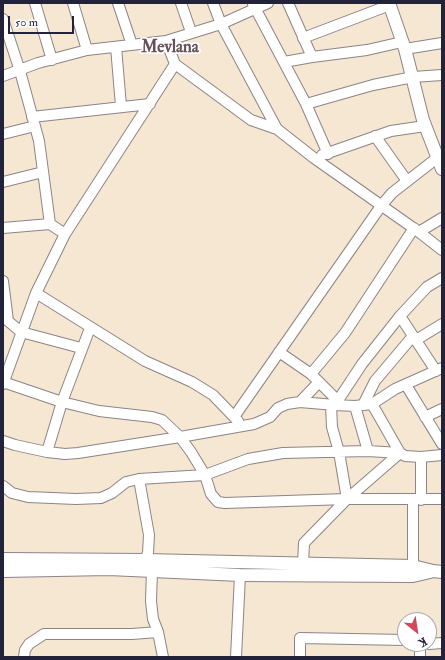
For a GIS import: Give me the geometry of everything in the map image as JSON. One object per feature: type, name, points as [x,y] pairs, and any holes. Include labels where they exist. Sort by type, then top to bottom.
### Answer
[{"type":"street","points":[[35,3],[52,60]]},
{"type":"street","points":[[73,3],[87,50]]},
{"type":"street","points":[[118,3],[132,45]]},
{"type":"street","points":[[181,3],[191,32]]},
{"type":"street","points":[[213,3],[221,24],[277,130]]},
{"type":"street","points":[[3,76],[87,50],[166,41],[191,32],[221,24],[254,6],[268,3]]},
{"type":"street","points":[[288,3],[312,57]]},
{"type":"street","points":[[234,417],[381,206],[392,193],[407,181],[440,161],[426,126],[404,45],[389,4],[304,38]]},
{"type":"street","points":[[254,6],[306,104],[328,154]]},
{"type":"street","points":[[3,19],[20,71],[39,141],[50,224]]},
{"type":"street","points":[[166,41],[175,64],[251,120],[277,130],[442,250]]},
{"type":"street","points":[[284,62],[404,45],[442,42]]},
{"type":"street","points":[[116,47],[121,106]]},
{"type":"street","points":[[175,64],[65,234],[36,293],[3,382],[62,402],[98,411],[152,417],[162,420],[180,437],[205,475],[211,494],[218,502],[347,499],[442,499]]},
{"type":"street","points":[[306,104],[373,85],[413,77],[442,75]]},
{"type":"street","points":[[3,134],[34,122],[121,106],[150,104]]},
{"type":"street","points":[[314,158],[391,131],[426,126]]},
{"type":"street","points":[[375,136],[407,181]]},
{"type":"street","points":[[3,182],[43,172]]},
{"type":"street","points":[[311,374],[344,333],[416,230],[442,218]]},
{"type":"street","points":[[3,228],[50,224],[65,234]]},
{"type":"street","points":[[347,499],[339,452],[332,427],[335,404],[362,364],[400,316],[427,288],[442,278]]},
{"type":"street","points":[[3,281],[8,321],[21,332],[81,348]]},
{"type":"street","points":[[36,293],[145,361],[192,382],[213,395],[242,426]]},
{"type":"street","points":[[3,441],[47,452],[78,453],[254,424],[270,417],[278,408],[287,404],[300,402],[363,405],[440,369],[414,338],[400,316]]},
{"type":"street","points":[[368,451],[363,405],[375,381],[414,338],[442,324]]},
{"type":"street","points":[[47,452],[62,402],[81,348],[90,328]]},
{"type":"street","points":[[279,352],[311,374],[335,404]]},
{"type":"street","points":[[300,402],[318,382]]},
{"type":"street","points":[[406,385],[442,444]]},
{"type":"street","points":[[363,405],[400,453],[405,456],[442,455]]},
{"type":"street","points":[[425,417],[442,408]]},
{"type":"street","points":[[3,486],[12,493],[28,497],[76,499],[101,498],[112,493],[126,482],[139,479],[205,475],[248,459],[283,453],[368,451],[400,453]]},
{"type":"street","points":[[303,564],[304,543],[347,499],[400,453]]},
{"type":"street","points":[[413,571],[421,456]]},
{"type":"street","points":[[139,479],[149,535],[148,553],[153,620],[158,632],[163,657]]},
{"type":"street","points":[[3,559],[149,565],[303,564],[438,572]]},
{"type":"street","points":[[3,571],[109,569],[149,565],[240,575],[413,571]]},
{"type":"street","points":[[236,657],[240,575]]},
{"type":"street","points":[[24,657],[25,650],[29,644],[44,634],[132,634],[158,632]]},
{"type":"street","points":[[300,657],[300,638],[397,640]]},
{"type":"district","name":"Mevlana","points":[[170,48]]}]
